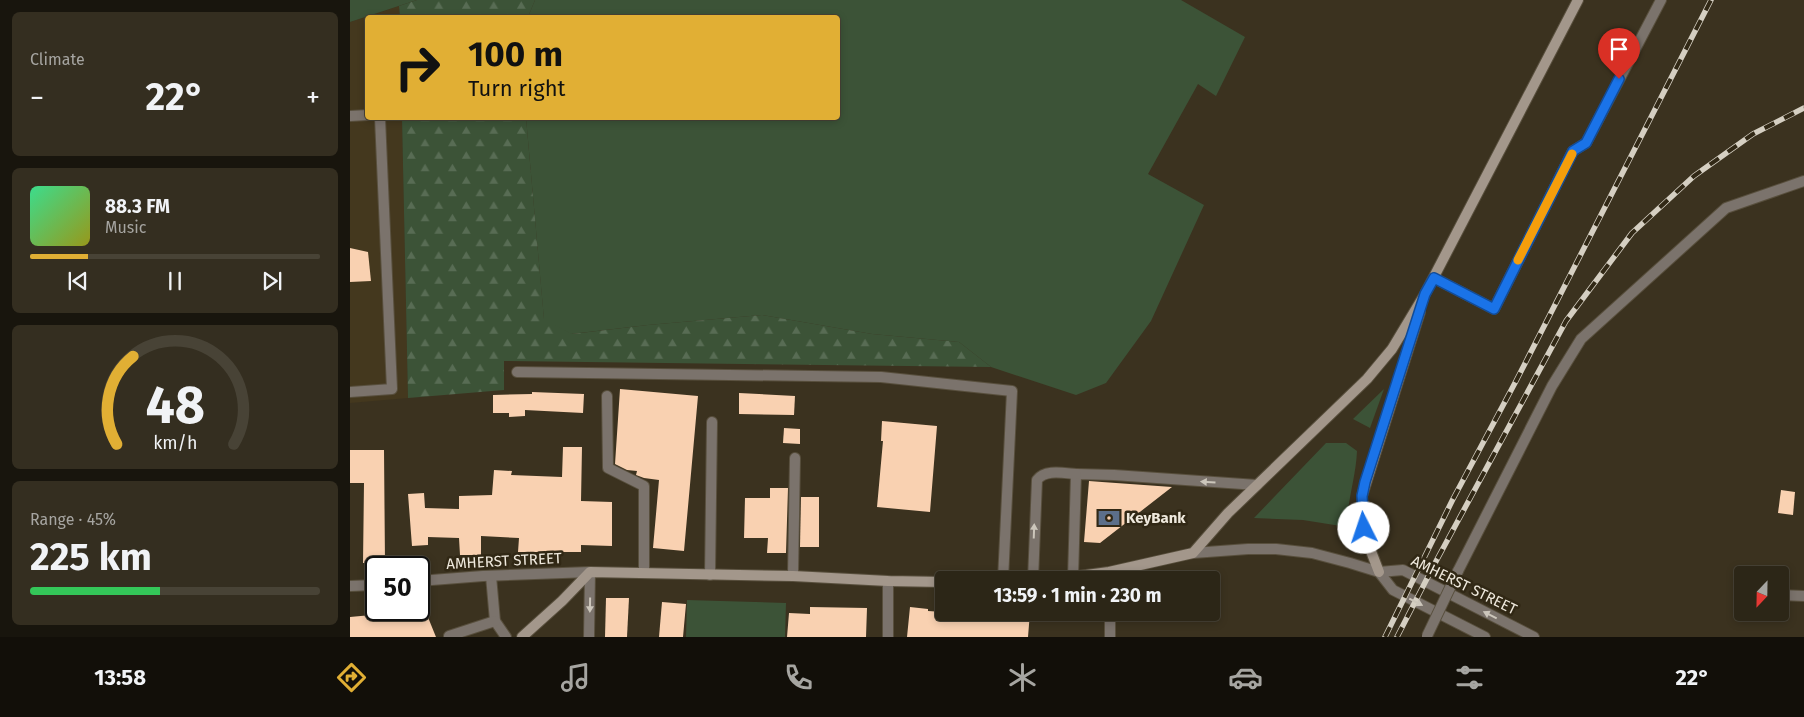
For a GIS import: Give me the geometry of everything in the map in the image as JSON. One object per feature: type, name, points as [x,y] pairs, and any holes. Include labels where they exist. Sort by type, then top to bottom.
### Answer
[{"type":"main road","points":[[1127,571],[1193,553],[1228,513],[1257,484],[1367,379],[1392,349],[1434,278],[1578,0]]},
{"type":"main road","points":[[1378,572],[1364,533],[1362,496],[1425,294]]},
{"type":"main road","points":[[522,637],[562,601],[590,572],[793,576],[935,582]]},
{"type":"street","points":[[1434,278],[1494,309],[1573,151],[1586,143],[1661,0]]},
{"type":"street","points":[[350,116],[365,115]]},
{"type":"street","points":[[350,392],[392,389],[380,120]]},
{"type":"street","points":[[1427,636],[1552,386],[1581,339],[1726,208],[1804,180]]},
{"type":"street","points":[[516,372],[882,377],[1012,391],[1003,571]]},
{"type":"street","points":[[607,396],[608,468],[644,486],[644,573]]},
{"type":"street","points":[[710,574],[712,422]]},
{"type":"street","points":[[793,576],[796,458]]},
{"type":"street","points":[[1033,571],[1037,480],[1040,475],[1046,473],[1114,475],[1257,484]]},
{"type":"street","points":[[1073,571],[1076,474]]},
{"type":"street","name":"AMHERST STREET","points":[[1193,553],[1276,549],[1312,553],[1378,572],[1403,570],[1534,637]]},
{"type":"street","points":[[589,637],[590,572]]},
{"type":"street","name":"AMHERST STREET","points":[[430,580],[590,572]]},
{"type":"street","points":[[1378,572],[1393,590],[1485,637]]},
{"type":"street","points":[[491,576],[495,621],[506,637]]},
{"type":"street","points":[[888,581],[888,637]]},
{"type":"street","points":[[350,586],[365,585]]},
{"type":"street","points":[[1789,595],[1804,596]]},
{"type":"street","points":[[449,636],[495,621]]},
{"type":"street","points":[[1110,621],[1110,637]]},
{"type":"shaded area","points":[[399,6],[400,15],[371,15]]},
{"type":"shaded area","points":[[365,17],[365,120],[402,120],[408,398],[350,403],[350,22]]},
{"type":"green space","points":[[350,0],[417,0],[371,15],[365,15],[365,17],[350,22]]},
{"type":"green space","points":[[417,0],[535,0],[529,15],[400,15],[399,6]]},
{"type":"green space","points":[[535,0],[1181,0],[1245,37],[1216,96],[1198,84],[1148,174],[1204,205],[1151,321],[1106,383],[1076,395],[991,367],[959,342],[872,334],[762,315],[571,334],[544,320],[526,120],[840,120],[840,15],[529,15]]},
{"type":"green space","points":[[402,120],[526,120],[544,319],[572,334],[762,315],[872,334],[959,342],[991,367],[504,361],[504,390],[408,398]]},
{"type":"green space","points":[[1384,389],[1370,428],[1353,419]]},
{"type":"green space","points":[[1326,443],[1346,443],[1357,451],[1347,527],[1303,520],[1254,518]]},
{"type":"green space","points":[[687,600],[786,603],[785,637],[686,637]]},
{"type":"building","points":[[350,248],[368,252],[371,281],[350,282]]},
{"type":"building","points":[[620,389],[698,396],[684,551],[653,548],[659,480],[644,478],[636,475],[637,471],[627,470],[615,464]]},
{"type":"building","points":[[532,392],[584,394],[583,413],[525,410],[525,416],[509,417],[509,413],[493,413],[493,395],[532,394]]},
{"type":"building","points":[[739,393],[795,396],[794,415],[739,414]]},
{"type":"building","points":[[882,421],[937,426],[930,512],[877,507],[883,441],[881,441]]},
{"type":"building","points":[[784,428],[800,429],[800,444],[783,443]]},
{"type":"building","points":[[563,447],[582,447],[581,501],[612,502],[612,546],[581,545],[581,552],[518,552],[519,538],[481,536],[481,555],[460,555],[459,538],[428,537],[428,545],[412,546],[408,494],[424,493],[425,508],[459,509],[459,496],[492,495],[494,470],[512,471],[511,475],[562,477]]},
{"type":"building","points":[[350,450],[384,450],[385,556],[365,556],[365,563],[363,563],[364,483],[350,483]]},
{"type":"building","name":"KeyBank","points":[[1089,481],[1172,487],[1100,543],[1084,542]]},
{"type":"building","points":[[770,488],[788,488],[786,553],[767,553],[768,538],[744,538],[745,498],[770,498]]},
{"type":"building","points":[[1781,490],[1795,492],[1793,515],[1778,513]]},
{"type":"building","points":[[801,497],[819,497],[819,547],[800,547]]},
{"type":"building","points":[[606,598],[629,598],[627,637],[605,637]]},
{"type":"building","points":[[662,602],[686,604],[683,637],[659,637]]},
{"type":"building","points":[[810,607],[867,608],[866,637],[787,637],[789,613],[810,614]]},
{"type":"building","points":[[910,607],[935,611],[935,621],[1029,621],[1028,637],[907,637]]},
{"type":"building","points":[[365,616],[365,621],[429,621],[436,637],[350,637],[350,617]]},
{"type":"railway","points":[[1385,637],[1453,499],[1516,381],[1711,0]]},
{"type":"railway","points":[[1397,637],[1566,321],[1632,233],[1694,176],[1753,134],[1804,108]]},
{"type":"slow traffic","points":[[1518,260],[1572,154]]},
{"type":"place","name":"KeyBank","points":[[1109,518]]},
{"type":"route","points":[[1364,528],[1362,496],[1365,482],[1425,294],[1434,278],[1494,309],[1573,151],[1586,143],[1619,79]]}]
